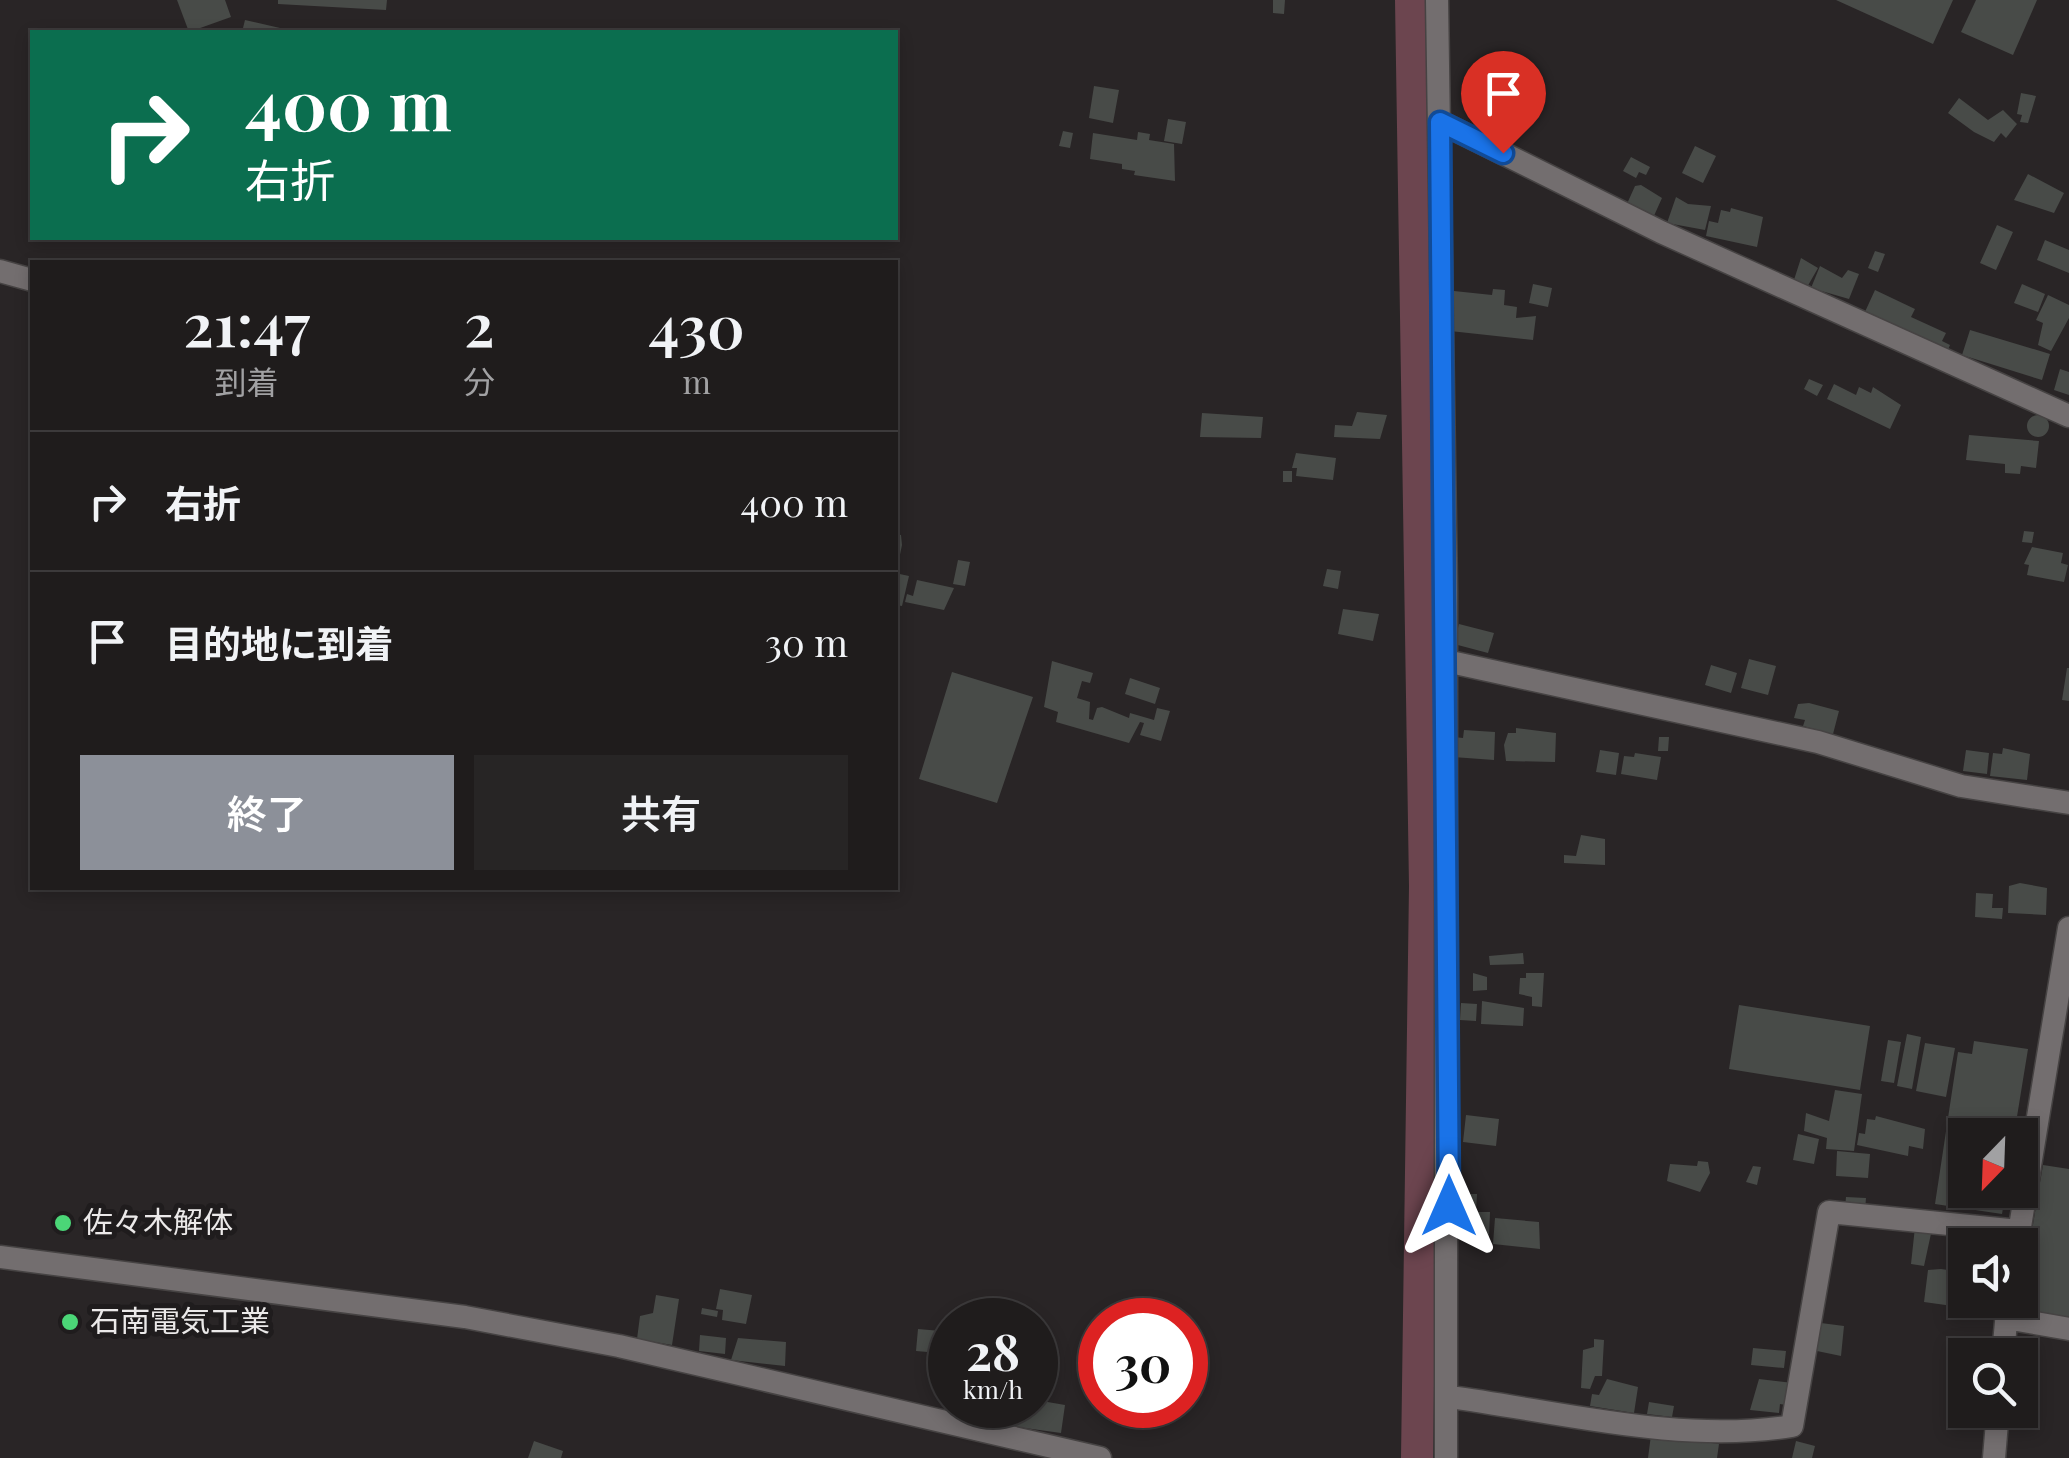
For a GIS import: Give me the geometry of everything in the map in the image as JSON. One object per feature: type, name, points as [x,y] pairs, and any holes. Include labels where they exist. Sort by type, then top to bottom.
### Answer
[{"type":"street","points":[[1437,0],[1446,661],[1450,1396],[1446,1458]]},
{"type":"street","points":[[1440,122],[1661,232],[2069,416]]},
{"type":"street","points":[[0,271],[30,279]]},
{"type":"street","points":[[1446,661],[1818,742],[1961,786],[2069,803]]},
{"type":"street","points":[[2020,1228],[2069,928]]},
{"type":"street","points":[[1450,1396],[1692,1430],[1750,1433],[1792,1426],[1829,1212],[1948,1228]]},
{"type":"street","points":[[0,1257],[522,1328],[619,1346],[1100,1458]]},
{"type":"street","points":[[2036,1318],[2069,1328]]},
{"type":"street","points":[[1994,1458],[1996,1428]]},
{"type":"building","points":[[177,0],[225,0],[231,17],[188,30]]},
{"type":"building","points":[[278,0],[387,0],[386,10],[278,4]]},
{"type":"building","points":[[1273,0],[1285,0],[1284,14],[1273,13]]},
{"type":"building","points":[[1836,0],[1953,0],[1933,44]]},
{"type":"building","points":[[1976,0],[2037,0],[2013,55],[1961,32]]},
{"type":"building","points":[[245,20],[289,30],[242,30]]},
{"type":"building","points":[[1094,86],[1119,90],[1113,123],[1089,118]]},
{"type":"building","points":[[2021,93],[2036,96],[2028,123],[2020,122],[2022,115],[2017,114]]},
{"type":"building","points":[[1959,98],[1988,120],[2003,110],[2017,124],[2006,138],[2001,133],[1994,142],[1948,113]]},
{"type":"building","points":[[1168,119],[1186,122],[1182,144],[1164,141]]},
{"type":"building","points":[[1063,131],[1073,133],[1070,148],[1059,146]]},
{"type":"building","points":[[1138,132],[1150,134],[1149,140],[1174,144],[1175,181],[1134,175],[1135,171],[1122,169],[1122,164],[1090,159],[1093,133],[1137,140]]},
{"type":"building","points":[[1695,146],[1716,156],[1703,183],[1682,173]]},
{"type":"building","points":[[1631,157],[1650,167],[1646,175],[1639,172],[1636,178],[1623,171]]},
{"type":"building","points":[[2028,174],[2064,193],[2054,213],[2014,200]]},
{"type":"building","points":[[1641,185],[1662,198],[1653,218],[1626,206],[1635,186]]},
{"type":"building","points":[[1676,197],[1688,204],[1711,206],[1705,230],[1667,223]]},
{"type":"building","points":[[1731,208],[1763,217],[1757,247],[1706,236],[1709,221],[1718,223],[1721,210],[1730,212]]},
{"type":"building","points":[[1997,225],[2013,232],[1996,270],[1980,263]]},
{"type":"building","points":[[2045,240],[2069,250],[2069,273],[2037,260]]},
{"type":"building","points":[[1875,251],[1885,254],[1878,272],[1868,268]]},
{"type":"building","points":[[1801,258],[1818,268],[1806,289],[1793,283]]},
{"type":"building","points":[[1820,266],[1842,278],[1848,270],[1859,274],[1849,299],[1811,288]]},
{"type":"building","points":[[1533,284],[1552,288],[1548,307],[1529,303]]},
{"type":"building","points":[[2022,284],[2045,294],[2038,312],[2014,303]]},
{"type":"building","points":[[1493,289],[1505,290],[1504,305],[1517,307],[1516,318],[1536,316],[1533,340],[1450,331],[1454,291],[1492,295]]},
{"type":"building","points":[[1875,290],[1915,309],[1911,317],[1946,333],[1942,341],[1950,345],[1947,352],[1864,314]]},
{"type":"building","points":[[2048,295],[2069,305],[2069,318],[2051,351],[2038,345],[2043,323],[2036,320]]},
{"type":"building","points":[[1970,330],[2050,354],[2042,380],[1962,355]]},
{"type":"building","points":[[2060,369],[2069,372],[2069,395],[2054,390]]},
{"type":"building","points":[[1809,379],[1823,385],[1817,396],[1804,389]]},
{"type":"building","points":[[1834,384],[1856,395],[1859,387],[1871,393],[1873,387],[1901,405],[1890,429],[1827,399]]},
{"type":"building","points":[[1357,412],[1387,415],[1380,439],[1334,437],[1335,425],[1352,426]]},
{"type":"building","points":[[1202,413],[1263,417],[1261,438],[1200,437]]},
{"type":"building","points":[[2038,415],[2046,418],[2046,434],[2038,437],[2030,434],[2027,426],[2030,418]]},
{"type":"building","points":[[1969,435],[2039,441],[2036,468],[2021,466],[2020,474],[2005,473],[2005,464],[1966,460]]},
{"type":"building","points":[[1296,453],[1336,458],[1333,480],[1296,476],[1297,468],[1292,468]]},
{"type":"building","points":[[1283,471],[1292,471],[1292,482],[1283,482]]},
{"type":"building","points":[[2024,531],[2034,532],[2032,543],[2022,542]]},
{"type":"building","points":[[898,534],[902,545],[898,564]]},
{"type":"building","points":[[2032,547],[2063,553],[2061,563],[2068,565],[2064,582],[2027,575],[2029,565],[2024,564]]},
{"type":"building","points":[[958,560],[970,562],[965,586],[953,584]]},
{"type":"building","points":[[1327,569],[1341,571],[1338,589],[1323,586]]},
{"type":"building","points":[[898,574],[909,576],[902,606],[898,605]]},
{"type":"building","points":[[917,580],[954,588],[944,610],[905,602],[907,594],[913,596]]},
{"type":"building","points":[[1343,609],[1379,614],[1373,641],[1338,634]]},
{"type":"building","points":[[1459,624],[1494,633],[1488,653],[1454,644]]},
{"type":"building","points":[[1749,659],[1776,666],[1768,695],[1741,688]]},
{"type":"building","points":[[1052,661],[1093,673],[1090,683],[1082,681],[1077,698],[1090,702],[1089,719],[1093,720],[1097,708],[1102,707],[1129,718],[1130,713],[1154,720],[1157,708],[1170,711],[1161,741],[1140,735],[1144,723],[1140,722],[1129,743],[1056,722],[1058,712],[1044,707]]},
{"type":"building","points":[[1711,665],[1737,673],[1731,693],[1705,685]]},
{"type":"building","points":[[2069,668],[2069,701],[2062,700]]},
{"type":"building","points":[[952,672],[1033,697],[997,803],[919,779]]},
{"type":"building","points":[[1130,678],[1160,688],[1155,704],[1125,694]]},
{"type":"building","points":[[1798,704],[1839,711],[1833,734],[1803,726],[1805,720],[1794,718]]},
{"type":"building","points":[[1516,728],[1556,733],[1555,762],[1506,761],[1504,745],[1508,733],[1516,733]]},
{"type":"building","points":[[1464,730],[1495,732],[1494,760],[1453,757],[1454,737],[1463,738]]},
{"type":"building","points":[[1659,737],[1669,737],[1668,751],[1658,751]]},
{"type":"building","points":[[2003,748],[2030,754],[2027,780],[1990,776],[1993,753],[2002,754]]},
{"type":"building","points":[[1600,750],[1619,753],[1616,775],[1596,772]]},
{"type":"building","points":[[1966,750],[1989,753],[1987,774],[1963,771]]},
{"type":"building","points":[[1635,753],[1661,757],[1657,780],[1621,774],[1624,756],[1634,757]]},
{"type":"building","points":[[1581,835],[1605,839],[1605,865],[1564,863],[1564,855],[1576,856]]},
{"type":"building","points":[[2020,883],[2047,888],[2046,915],[2008,913],[2009,886]]},
{"type":"building","points":[[1976,893],[1993,894],[1992,908],[2003,908],[2002,919],[1975,917]]},
{"type":"building","points":[[1523,953],[1524,964],[1490,965],[1489,956]]},
{"type":"building","points":[[1473,973],[1487,977],[1487,990],[1473,991]]},
{"type":"building","points":[[1526,973],[1544,973],[1542,1007],[1532,1006],[1532,997],[1519,994],[1520,978],[1526,978]]},
{"type":"building","points":[[1482,1001],[1524,1008],[1523,1026],[1481,1024]]},
{"type":"building","points":[[1461,1003],[1477,1004],[1476,1021],[1460,1020]]},
{"type":"building","points":[[1739,1005],[1870,1026],[1860,1090],[1729,1069]]},
{"type":"building","points":[[1907,1034],[1921,1037],[1912,1089],[1897,1086]]},
{"type":"building","points":[[1888,1040],[1901,1042],[1894,1083],[1881,1081]]},
{"type":"building","points":[[1974,1041],[2028,1049],[2017,1118],[1948,1118],[1958,1052],[1972,1054]]},
{"type":"building","points":[[1925,1043],[1955,1048],[1946,1097],[1916,1091]]},
{"type":"building","points":[[1835,1090],[1862,1094],[1854,1151],[1826,1149],[1827,1138],[1804,1131],[1806,1113],[1829,1121]]},
{"type":"building","points":[[1466,1115],[1499,1119],[1496,1146],[1463,1142]]},
{"type":"building","points":[[1876,1116],[1925,1129],[1923,1149],[1909,1146],[1908,1156],[1857,1145],[1859,1133],[1865,1134],[1867,1119],[1875,1120]]},
{"type":"building","points":[[1948,1118],[1948,1206],[1935,1204]]},
{"type":"building","points":[[1798,1134],[1819,1139],[1814,1164],[1793,1160]]},
{"type":"building","points":[[1837,1151],[1870,1154],[1868,1178],[1836,1176]]},
{"type":"building","points":[[1698,1161],[1708,1162],[1710,1173],[1700,1192],[1667,1181],[1670,1164],[1697,1166]]},
{"type":"building","points":[[2043,1165],[2069,1169],[2069,1322],[2038,1317],[2038,1228],[2032,1228]]},
{"type":"building","points":[[1753,1166],[1761,1167],[1757,1185],[1746,1182]]},
{"type":"building","points":[[1457,1194],[1477,1194],[1476,1212],[1490,1212],[1489,1237],[1455,1236]]},
{"type":"building","points":[[1846,1197],[1866,1198],[1865,1210],[1845,1208]]},
{"type":"building","points":[[1962,1208],[2003,1208],[2002,1214]]},
{"type":"building","points":[[1495,1218],[1539,1222],[1540,1249],[1493,1244]]},
{"type":"building","points":[[1915,1227],[1932,1229],[1924,1266],[1911,1264]]},
{"type":"building","points":[[1928,1270],[1948,1270],[1948,1305],[1924,1302]]},
{"type":"building","points":[[720,1289],[752,1295],[746,1324],[722,1320],[723,1310],[716,1309]]},
{"type":"building","points":[[656,1295],[679,1299],[672,1345],[637,1339],[640,1316],[653,1313]]},
{"type":"building","points":[[702,1308],[718,1311],[717,1317],[701,1314]]},
{"type":"building","points":[[1821,1323],[1844,1326],[1841,1356],[1817,1351]]},
{"type":"building","points":[[918,1329],[928,1330],[928,1352],[916,1351]]},
{"type":"building","points":[[700,1335],[726,1338],[725,1354],[699,1351]]},
{"type":"building","points":[[738,1338],[786,1342],[785,1366],[731,1360]]},
{"type":"building","points":[[1594,1339],[1604,1340],[1602,1376],[1595,1376],[1590,1389],[1581,1388],[1583,1350],[1594,1347]]},
{"type":"building","points":[[1753,1348],[1786,1351],[1784,1368],[1751,1365]]},
{"type":"building","points":[[1607,1379],[1638,1387],[1634,1413],[1590,1406],[1592,1394],[1599,1395]]},
{"type":"building","points":[[1759,1379],[1793,1383],[1791,1406],[1780,1404],[1779,1413],[1750,1410]]},
{"type":"building","points":[[1649,1402],[1674,1406],[1672,1417],[1647,1414]]},
{"type":"building","points":[[1058,1404],[1065,1405],[1061,1433],[1025,1428],[1058,1428]]},
{"type":"building","points":[[1651,1435],[1719,1444],[1717,1458],[1648,1458]]},
{"type":"building","points":[[534,1441],[563,1451],[561,1458],[528,1458]]},
{"type":"building","points":[[1796,1441],[1815,1446],[1812,1458],[1792,1458]]},
{"type":"waterway","points":[[1411,0],[1425,886],[1417,1458]]},
{"type":"place","name":"佐々木解体","points":[[63,1223]]},
{"type":"place","name":"石南電気工業","points":[[70,1322]]},
{"type":"route","points":[[1449,1206],[1440,122],[1503,153]]}]
